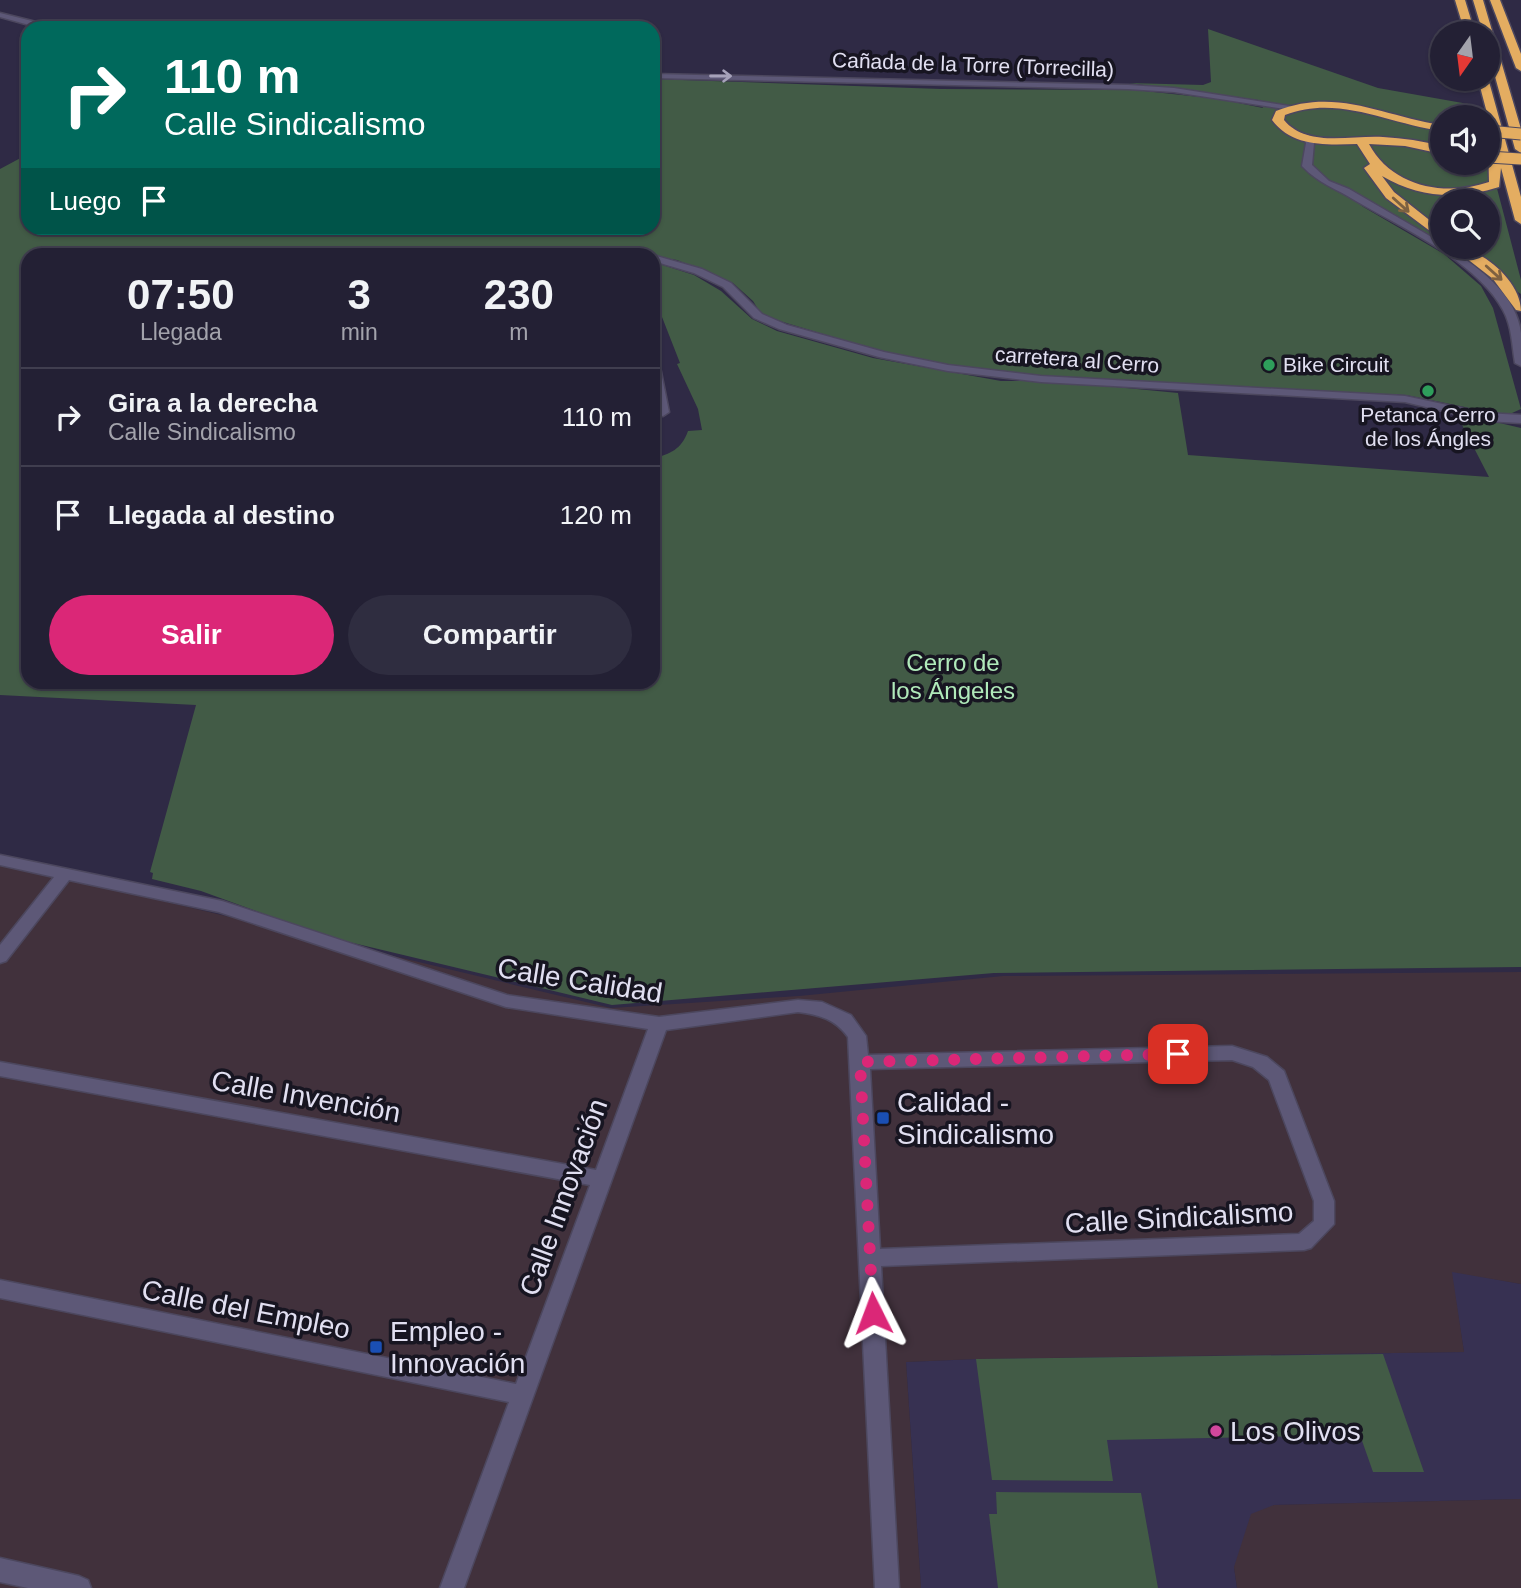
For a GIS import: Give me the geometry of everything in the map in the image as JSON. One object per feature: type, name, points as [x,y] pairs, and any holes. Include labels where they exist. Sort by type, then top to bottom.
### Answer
[{"type":"highway","points":[[1460,0],[1466,21]]},
{"type":"highway","points":[[1478,0],[1521,149]]},
{"type":"highway","points":[[1494,0],[1521,68]]},
{"type":"highway","points":[[1506,35],[1511,77],[1521,106]]},
{"type":"highway","points":[[1486,91],[1521,220]]},
{"type":"highway","points":[[1430,127],[1413,125],[1356,106],[1324,103],[1292,107],[1280,113],[1280,124],[1307,143],[1377,140],[1430,146]]},
{"type":"highway","points":[[1377,140],[1393,134],[1396,124],[1391,118]]},
{"type":"highway","points":[[1500,132],[1521,134]]},
{"type":"highway","points":[[1333,142],[1352,148],[1390,195],[1430,227]]},
{"type":"highway","points":[[1362,142],[1366,152],[1389,175],[1418,187],[1449,192],[1476,191],[1496,184],[1496,175]]},
{"type":"highway","points":[[1500,158],[1521,159]]},
{"type":"highway","points":[[1475,259],[1498,276],[1521,307]]},
{"type":"street","points":[[0,15],[23,21]]},
{"type":"street","name":"Cañada de la Torre (Torrecilla)","points":[[660,76],[782,77],[1174,90],[1292,107]]},
{"type":"street","points":[[1262,104],[1280,113]]},
{"type":"street","points":[[1307,143],[1307,166],[1326,183],[1346,191],[1467,265],[1493,290],[1509,311],[1521,363]]},
{"type":"street","name":"carretera al Cerro","points":[[660,260],[698,271],[727,285],[758,316],[782,327],[883,355],[948,368],[1041,379],[1405,399],[1505,420],[1521,419]]},
{"type":"street","points":[[660,397],[663,412],[660,412]]},
{"type":"street","points":[[1447,420],[1464,412]]},
{"type":"street","name":"Calle Calidad","points":[[0,860],[222,907],[506,1001],[659,1024],[798,1006],[822,1009],[845,1020],[857,1036],[860,1062],[887,1588]]},
{"type":"street","points":[[0,957],[66,873]]},
{"type":"street","name":"Calle Innovación","points":[[452,1588],[659,1024]]},
{"type":"street","name":"Calle Sindicalismo","points":[[860,1062],[1232,1053],[1260,1062],[1277,1076],[1324,1200],[1324,1224],[1304,1242],[870,1258]]},
{"type":"street","name":"Calle Invención","points":[[0,1069],[602,1179]]},
{"type":"street","name":"Calle del Empleo","points":[[0,1289],[522,1395]]},
{"type":"street","points":[[0,1570],[79,1588]]},
{"type":"shaded area","points":[[0,862],[611,1008],[799,996],[1003,976],[1521,972],[1521,1284],[1452,1272],[1464,1352],[906,1362],[921,1588],[0,1588]]},
{"type":"shaded area","name":"Los Olivos","points":[[1451,1271],[1521,1284],[1521,1499],[1274,1505],[1234,1567],[1237,1588],[921,1588],[906,1362],[1464,1352]]},
{"type":"shaded area","points":[[1521,1499],[1521,1588],[1237,1588],[1234,1567],[1251,1514],[1274,1505]]},
{"type":"green space","name":"Cerro de los Ángeles","points":[[1208,29],[1378,88],[1474,105],[1430,105],[1430,175],[1494,175],[1497,189],[1430,189],[1430,239],[1360,205],[1430,246],[1430,259],[1450,259],[1481,286],[1493,308],[1521,409],[1512,413],[1494,413],[1406,395],[1041,379],[964,368],[886,353],[761,314],[753,301],[733,283],[677,260],[660,257],[660,248],[21,248],[21,689],[660,689],[660,457],[675,450],[688,431],[702,430],[698,409],[677,364],[680,363],[660,312],[660,264],[694,275],[721,291],[752,319],[777,331],[873,358],[1001,381],[1054,381],[1178,393],[1188,455],[1489,477],[1459,419],[1461,414],[1521,428],[1521,967],[994,973],[612,1005],[328,937],[201,891],[152,879],[153,873],[150,872],[196,705],[0,695],[0,169],[21,158],[21,235],[660,235],[660,79],[941,89],[1135,90],[1219,99],[1263,108],[1258,100],[1129,83],[1203,85],[1211,82]]},
{"type":"green space","name":"Cerro de los Ángeles","points":[[1500,200],[1521,280],[1521,294],[1463,259],[1500,259]]},
{"type":"green space","points":[[1383,1354],[1424,1472],[1373,1472],[1360,1435],[1107,1440],[1113,1481],[992,1480],[976,1359]]},
{"type":"green space","points":[[996,1492],[1141,1493],[1158,1588],[998,1588],[989,1514],[997,1514]]},
{"type":"place","name":"Bike Circuit","points":[[1269,365]]},
{"type":"place","name":"Petanca Cerro de los Ángles","points":[[1428,391]]},
{"type":"place","name":"Calidad - Sindicalismo","points":[[883,1118]]},
{"type":"place","name":"Empleo - Innovación","points":[[376,1347]]},
{"type":"place","name":"Los Olivos","points":[[1216,1431]]},
{"type":"route","points":[[873,1313],[860,1062],[1178,1054]]}]
